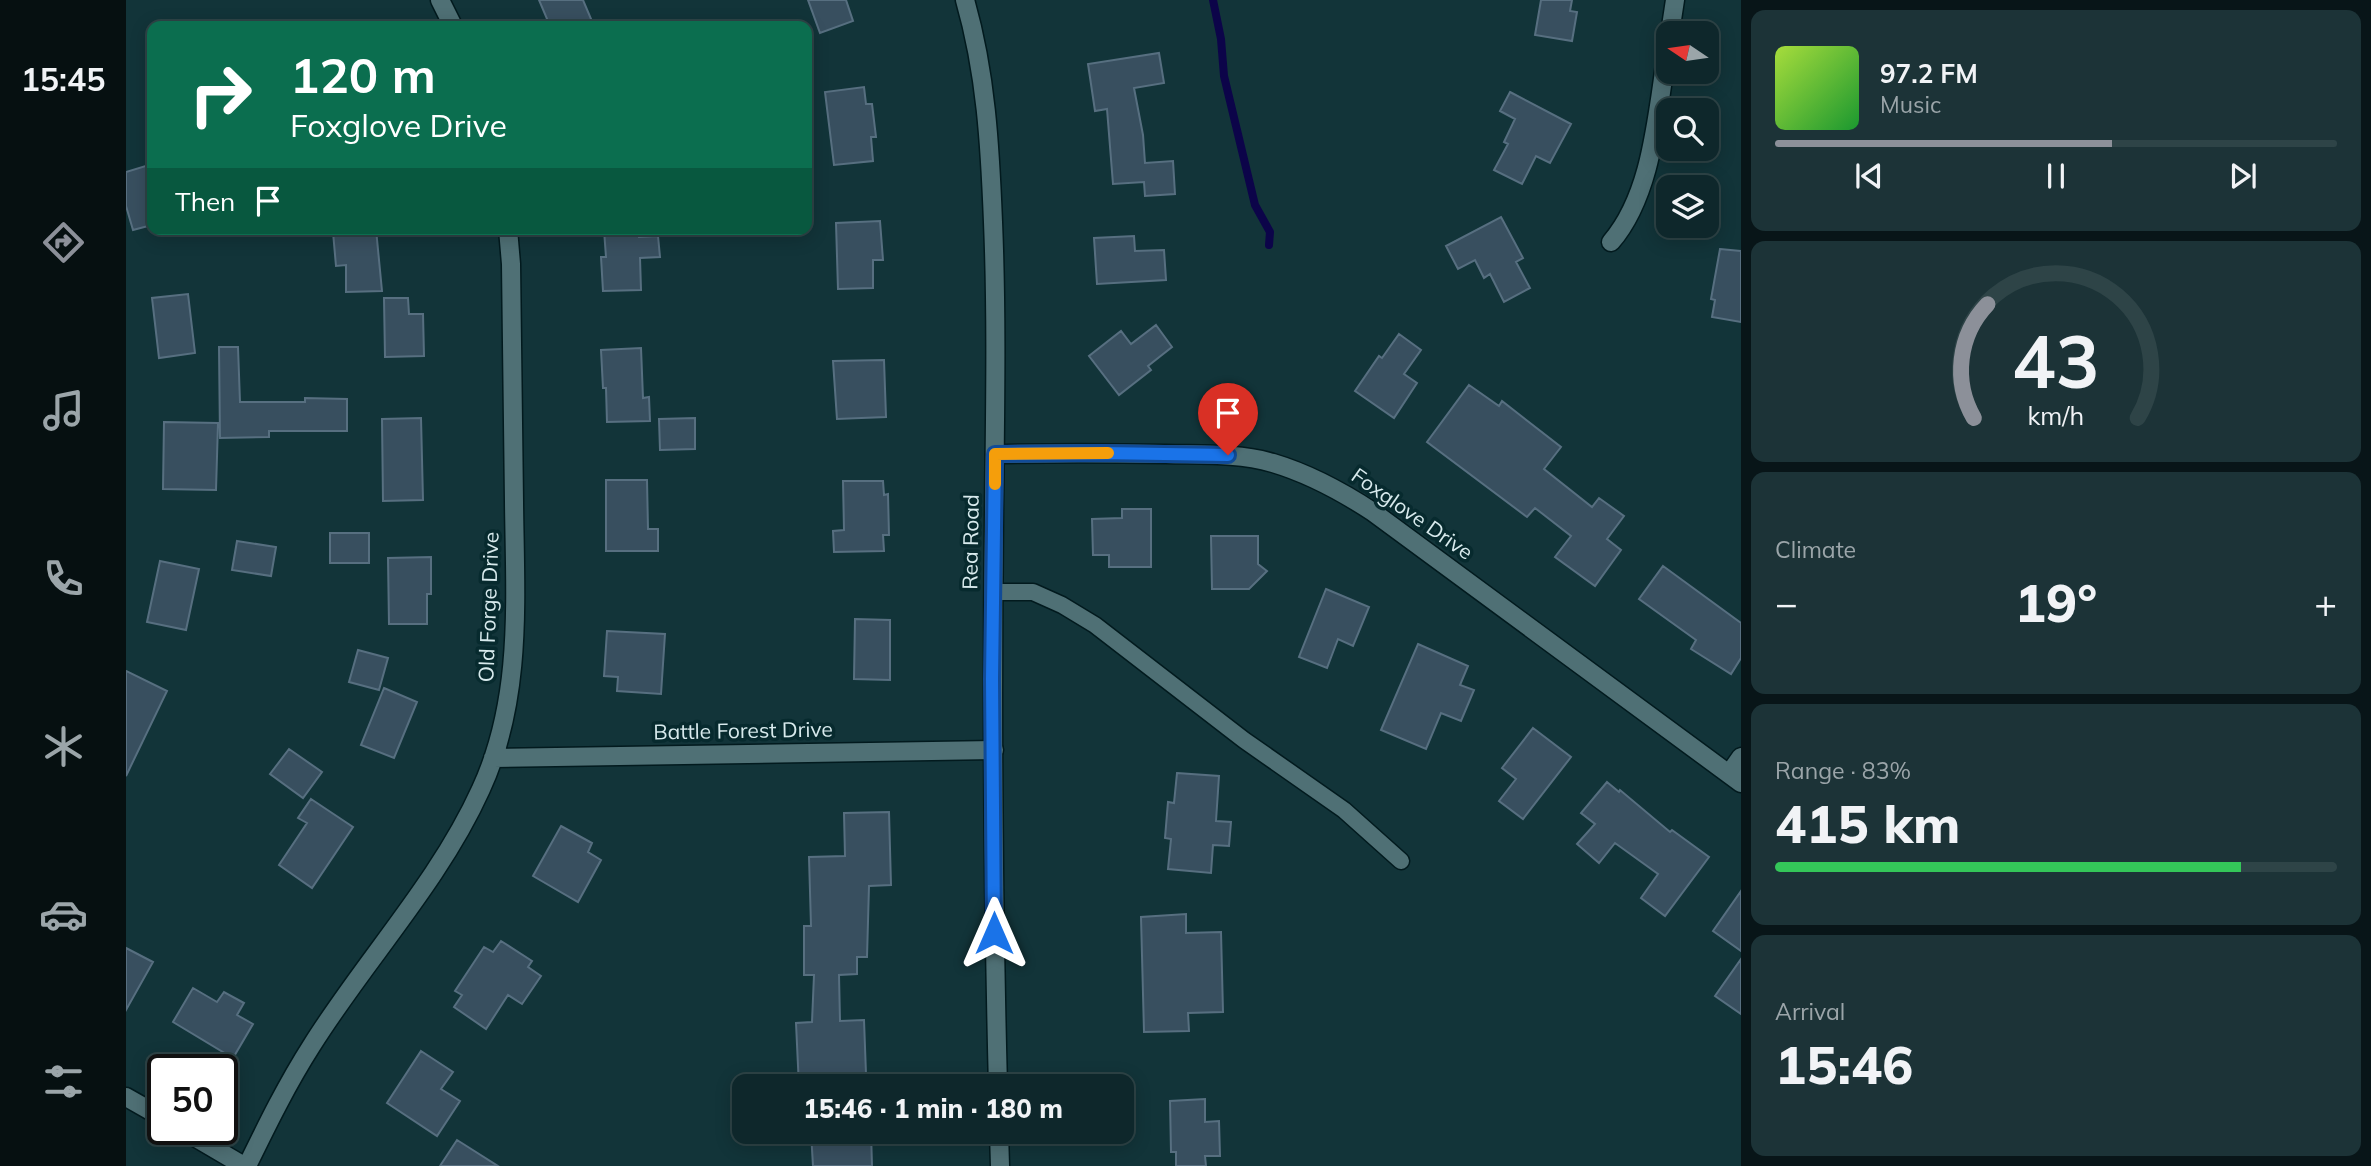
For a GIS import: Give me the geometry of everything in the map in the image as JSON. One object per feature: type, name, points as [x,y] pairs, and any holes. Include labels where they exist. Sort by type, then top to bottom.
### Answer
[{"type":"street","points":[[440,0],[450,21]]},
{"type":"street","name":"Rea Road","points":[[965,0],[982,68],[989,134],[996,311],[993,592],[994,933],[998,1074]]},
{"type":"street","points":[[1672,21],[1675,0]]},
{"type":"street","points":[[1611,242],[1622,229],[1638,200],[1647,168],[1661,84]]},
{"type":"street","name":"Old Forge Drive","points":[[246,1166],[277,1104],[313,1044],[453,842],[481,789],[506,713],[514,669],[515,592],[509,235]]},
{"type":"street","name":"Foxglove Drive","points":[[995,454],[1228,455],[1271,462],[1312,476],[1373,512],[1735,778]]},
{"type":"street","name":"Battle Forest Drive","points":[[493,758],[994,750]]},
{"type":"street","points":[[1735,778],[1741,757]]},
{"type":"street","points":[[126,1097],[147,1109]]},
{"type":"street","points":[[999,1144],[1000,1166]]},
{"type":"street","points":[[209,1145],[246,1166]]},
{"type":"lane","points":[[993,592],[1033,592],[1062,605],[1095,625],[1244,740],[1344,810],[1401,861]]},
{"type":"building","points":[[539,0],[583,0],[592,21],[548,21]]},
{"type":"building","points":[[808,0],[846,0],[853,21],[820,33]]},
{"type":"building","points":[[1541,0],[1572,0],[1570,11],[1577,12],[1572,41],[1535,35]]},
{"type":"building","points":[[1159,53],[1164,83],[1134,88],[1145,163],[1173,161],[1175,194],[1145,196],[1144,182],[1113,184],[1107,109],[1095,111],[1088,64]]},
{"type":"building","points":[[864,87],[866,104],[872,104],[876,137],[871,137],[873,161],[834,165],[825,92]]},
{"type":"building","points":[[1510,92],[1571,124],[1550,163],[1536,156],[1522,184],[1494,170],[1508,144],[1504,142],[1515,119],[1500,111]]},
{"type":"building","points":[[147,166],[147,226],[133,230],[126,206],[126,172]]},
{"type":"building","points":[[1501,217],[1523,258],[1516,262],[1530,288],[1504,302],[1490,274],[1484,278],[1475,260],[1458,269],[1446,246]]},
{"type":"building","points":[[880,221],[883,260],[873,260],[873,288],[838,289],[836,223]]},
{"type":"building","points":[[333,235],[377,235],[382,291],[346,292],[346,265],[336,266]]},
{"type":"building","points":[[604,235],[658,236],[660,257],[640,258],[641,290],[603,291],[601,257],[606,257]]},
{"type":"building","points":[[1134,236],[1135,251],[1164,250],[1166,280],[1097,284],[1094,238]]},
{"type":"building","points":[[1720,249],[1741,251],[1741,322],[1712,317],[1715,300],[1711,299]]},
{"type":"building","points":[[188,294],[195,353],[159,358],[152,298]]},
{"type":"building","points":[[384,298],[408,298],[409,314],[423,314],[424,356],[385,357]]},
{"type":"building","points":[[1156,325],[1172,347],[1148,366],[1151,370],[1119,395],[1089,356],[1121,331],[1131,344]]},
{"type":"building","points":[[1399,334],[1421,350],[1404,374],[1417,383],[1394,418],[1355,391],[1379,356],[1382,358]]},
{"type":"building","points":[[219,347],[238,347],[240,402],[305,402],[305,398],[347,399],[347,431],[269,431],[269,437],[220,438]]},
{"type":"building","points":[[641,348],[643,398],[649,397],[650,421],[607,422],[601,350]]},
{"type":"building","points":[[884,360],[886,417],[837,419],[833,361]]},
{"type":"building","points":[[1469,385],[1499,406],[1502,401],[1561,447],[1544,469],[1592,507],[1599,498],[1624,516],[1607,539],[1621,550],[1595,586],[1555,557],[1571,536],[1535,508],[1527,517],[1427,442]]},
{"type":"building","points":[[421,418],[423,500],[383,501],[382,419]]},
{"type":"building","points":[[695,418],[695,449],[660,450],[659,419]]},
{"type":"building","points":[[164,422],[218,423],[216,490],[163,489]]},
{"type":"building","points":[[606,480],[647,480],[648,529],[658,529],[658,551],[606,551]]},
{"type":"building","points":[[843,481],[883,481],[884,495],[888,494],[889,535],[883,535],[884,551],[834,552],[833,531],[844,530]]},
{"type":"building","points":[[1122,509],[1151,509],[1151,567],[1109,567],[1109,555],[1093,555],[1092,519],[1122,518]]},
{"type":"building","points":[[330,533],[369,533],[369,563],[330,563]]},
{"type":"building","points":[[1211,536],[1258,536],[1258,564],[1267,571],[1249,589],[1212,589]]},
{"type":"building","points":[[237,541],[276,547],[271,576],[232,570]]},
{"type":"building","points":[[431,557],[431,594],[427,594],[427,624],[389,624],[388,558]]},
{"type":"building","points":[[160,561],[199,569],[186,630],[147,622]]},
{"type":"building","points":[[1663,566],[1741,623],[1741,658],[1731,674],[1691,649],[1696,640],[1639,599]]},
{"type":"building","points":[[1326,589],[1369,607],[1353,646],[1338,639],[1327,668],[1299,657]]},
{"type":"building","points":[[855,619],[890,620],[890,680],[854,679]]},
{"type":"building","points":[[607,631],[665,634],[661,694],[617,691],[618,677],[604,676]]},
{"type":"building","points":[[1418,644],[1468,666],[1460,685],[1474,690],[1461,721],[1441,713],[1426,749],[1381,730]]},
{"type":"building","points":[[358,650],[388,658],[379,690],[349,682]]},
{"type":"building","points":[[126,671],[167,691],[126,776]]},
{"type":"building","points":[[384,688],[417,702],[394,758],[361,745]]},
{"type":"building","points":[[1533,728],[1571,757],[1523,819],[1499,801],[1516,779],[1502,768]]},
{"type":"building","points":[[289,749],[322,772],[303,798],[270,774]]},
{"type":"building","points":[[1177,773],[1219,776],[1216,821],[1231,822],[1229,846],[1213,845],[1211,873],[1168,869],[1171,839],[1165,838],[1168,802],[1174,803]]},
{"type":"building","points":[[1607,782],[1670,832],[1672,830],[1709,857],[1665,916],[1641,898],[1658,874],[1615,843],[1599,863],[1577,844],[1595,824],[1581,813]]},
{"type":"building","points":[[311,799],[353,827],[312,888],[279,865],[307,823],[298,818]]},
{"type":"building","points":[[889,812],[891,885],[869,886],[867,957],[857,957],[857,974],[839,975],[840,1021],[864,1020],[866,1074],[798,1074],[796,1023],[812,1022],[814,975],[804,975],[804,926],[811,926],[809,857],[845,856],[844,813]]},
{"type":"building","points":[[561,826],[592,843],[588,852],[601,860],[578,902],[533,876]]},
{"type":"building","points":[[1741,891],[1741,951],[1713,931]]},
{"type":"building","points":[[1186,914],[1186,933],[1221,932],[1223,1012],[1188,1013],[1189,1031],[1144,1032],[1141,917]]},
{"type":"building","points":[[501,941],[532,961],[528,967],[541,976],[522,1004],[508,995],[486,1029],[454,1007],[462,995],[455,991],[484,947],[493,952]]},
{"type":"building","points":[[126,948],[153,962],[126,1010]]},
{"type":"building","points":[[1741,959],[1741,1014],[1715,996]]},
{"type":"building","points":[[193,988],[217,1002],[224,992],[244,1003],[237,1015],[253,1024],[235,1054],[226,1054],[173,1022]]},
{"type":"building","points":[[421,1051],[453,1072],[441,1089],[460,1101],[437,1136],[387,1103]]},
{"type":"building","points":[[1205,1099],[1205,1122],[1219,1121],[1220,1156],[1205,1156],[1206,1166],[1176,1166],[1176,1152],[1171,1152],[1170,1101]]},
{"type":"building","points":[[457,1140],[498,1166],[440,1166]]},
{"type":"building","points":[[812,1144],[871,1144],[872,1166],[813,1166]]},
{"type":"waterway","points":[[1213,0],[1221,39],[1224,76],[1255,205],[1270,232],[1269,245]]},
{"type":"slow traffic","points":[[995,484],[995,454],[1108,453]]},
{"type":"route","points":[[994,933],[992,679],[995,454],[1228,455]]}]
